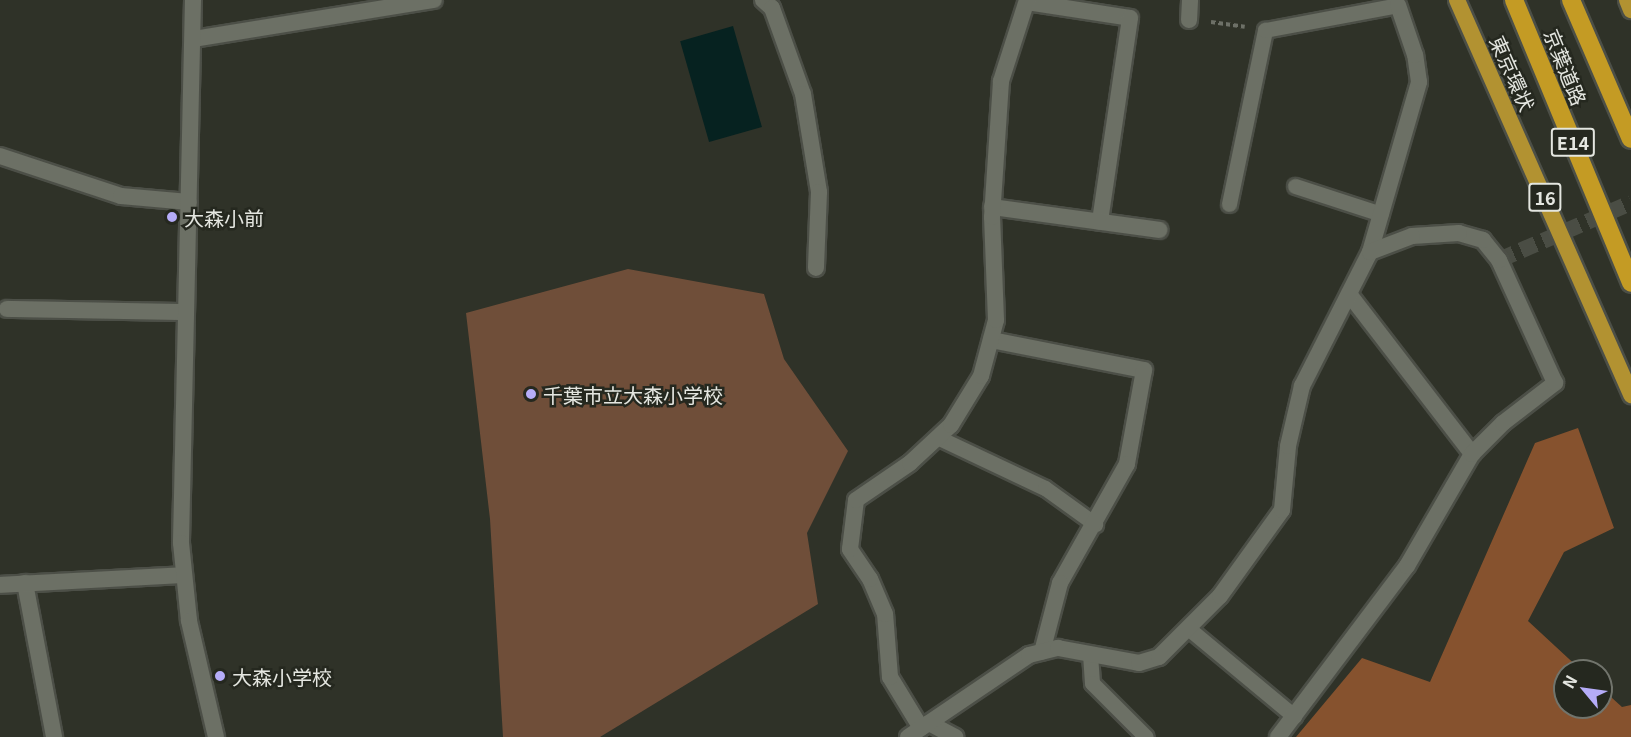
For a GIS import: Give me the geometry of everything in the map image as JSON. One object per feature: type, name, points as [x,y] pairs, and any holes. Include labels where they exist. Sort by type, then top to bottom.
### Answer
[{"type":"highway","name":"東京環状","points":[[1457,0],[1631,395]]},
{"type":"highway","name":"京葉道路","points":[[1514,0],[1631,283]]},
{"type":"highway","name":"京葉道路","points":[[1571,0],[1631,139]]},
{"type":"highway","points":[[1627,0],[1631,10]]},
{"type":"street","points":[[193,0],[186,312],[184,575],[189,621],[216,737]]},
{"type":"street","points":[[193,39],[348,7],[434,0]]},
{"type":"street","points":[[763,0],[772,8],[802,94],[819,192],[816,268]]},
{"type":"street","points":[[1189,20],[1190,0]]},
{"type":"street","points":[[955,737],[919,729],[890,677],[885,614],[870,579],[850,549],[856,500],[910,463],[951,425],[981,376],[996,321],[992,207],[1001,81],[1027,1],[1130,18],[1100,222]]},
{"type":"street","points":[[919,729],[1029,655],[1058,648],[1139,663],[1159,657],[1220,596],[1282,510],[1288,446],[1302,386],[1370,252],[1419,82],[1414,55],[1398,5]]},
{"type":"street","points":[[0,156],[121,196],[189,202]]},
{"type":"street","points":[[992,207],[1159,230]]},
{"type":"street","points":[[1278,737],[1407,566],[1472,454],[1503,423],[1555,383],[1499,260],[1483,240],[1459,233],[1412,236],[1370,252]]},
{"type":"street","points":[[1349,294],[1472,454]]},
{"type":"street","points":[[7,309],[186,312]]},
{"type":"street","points":[[991,339],[1144,370],[1127,464],[1060,583],[1042,652]]},
{"type":"street","points":[[0,585],[184,575]]},
{"type":"street","points":[[25,583],[54,737]]},
{"type":"lane","points":[[1229,204],[1265,30],[1398,5]]},
{"type":"lane","points":[[1295,186],[1381,214]]},
{"type":"lane","points":[[937,437],[1045,488],[1095,524]]},
{"type":"lane","points":[[1188,628],[1294,716]]},
{"type":"lane","points":[[1090,654],[1092,683],[1146,737]]},
{"type":"path","points":[[1189,20],[1265,30]]},
{"type":"shaded area","points":[[628,269],[764,294],[784,359],[848,451],[807,533],[818,604],[600,737],[503,737],[490,519],[466,313]]},
{"type":"shaded area","points":[[1578,428],[1614,528],[1564,552],[1528,621],[1569,659],[1553,659],[1553,719],[1613,719],[1613,699],[1622,707],[1631,705],[1631,737],[1296,737],[1362,658],[1430,682],[1535,443]]},
{"type":"water","points":[[733,26],[762,127],[709,142],[680,41]]},
{"type":"tunnel","points":[[1499,260],[1631,203]]},
{"type":"place","name":"大森小前","points":[[172,217]]},
{"type":"place","name":"千葉市立大森小学校","points":[[531,394]]},
{"type":"place","name":"大森小学校","points":[[220,676]]}]
